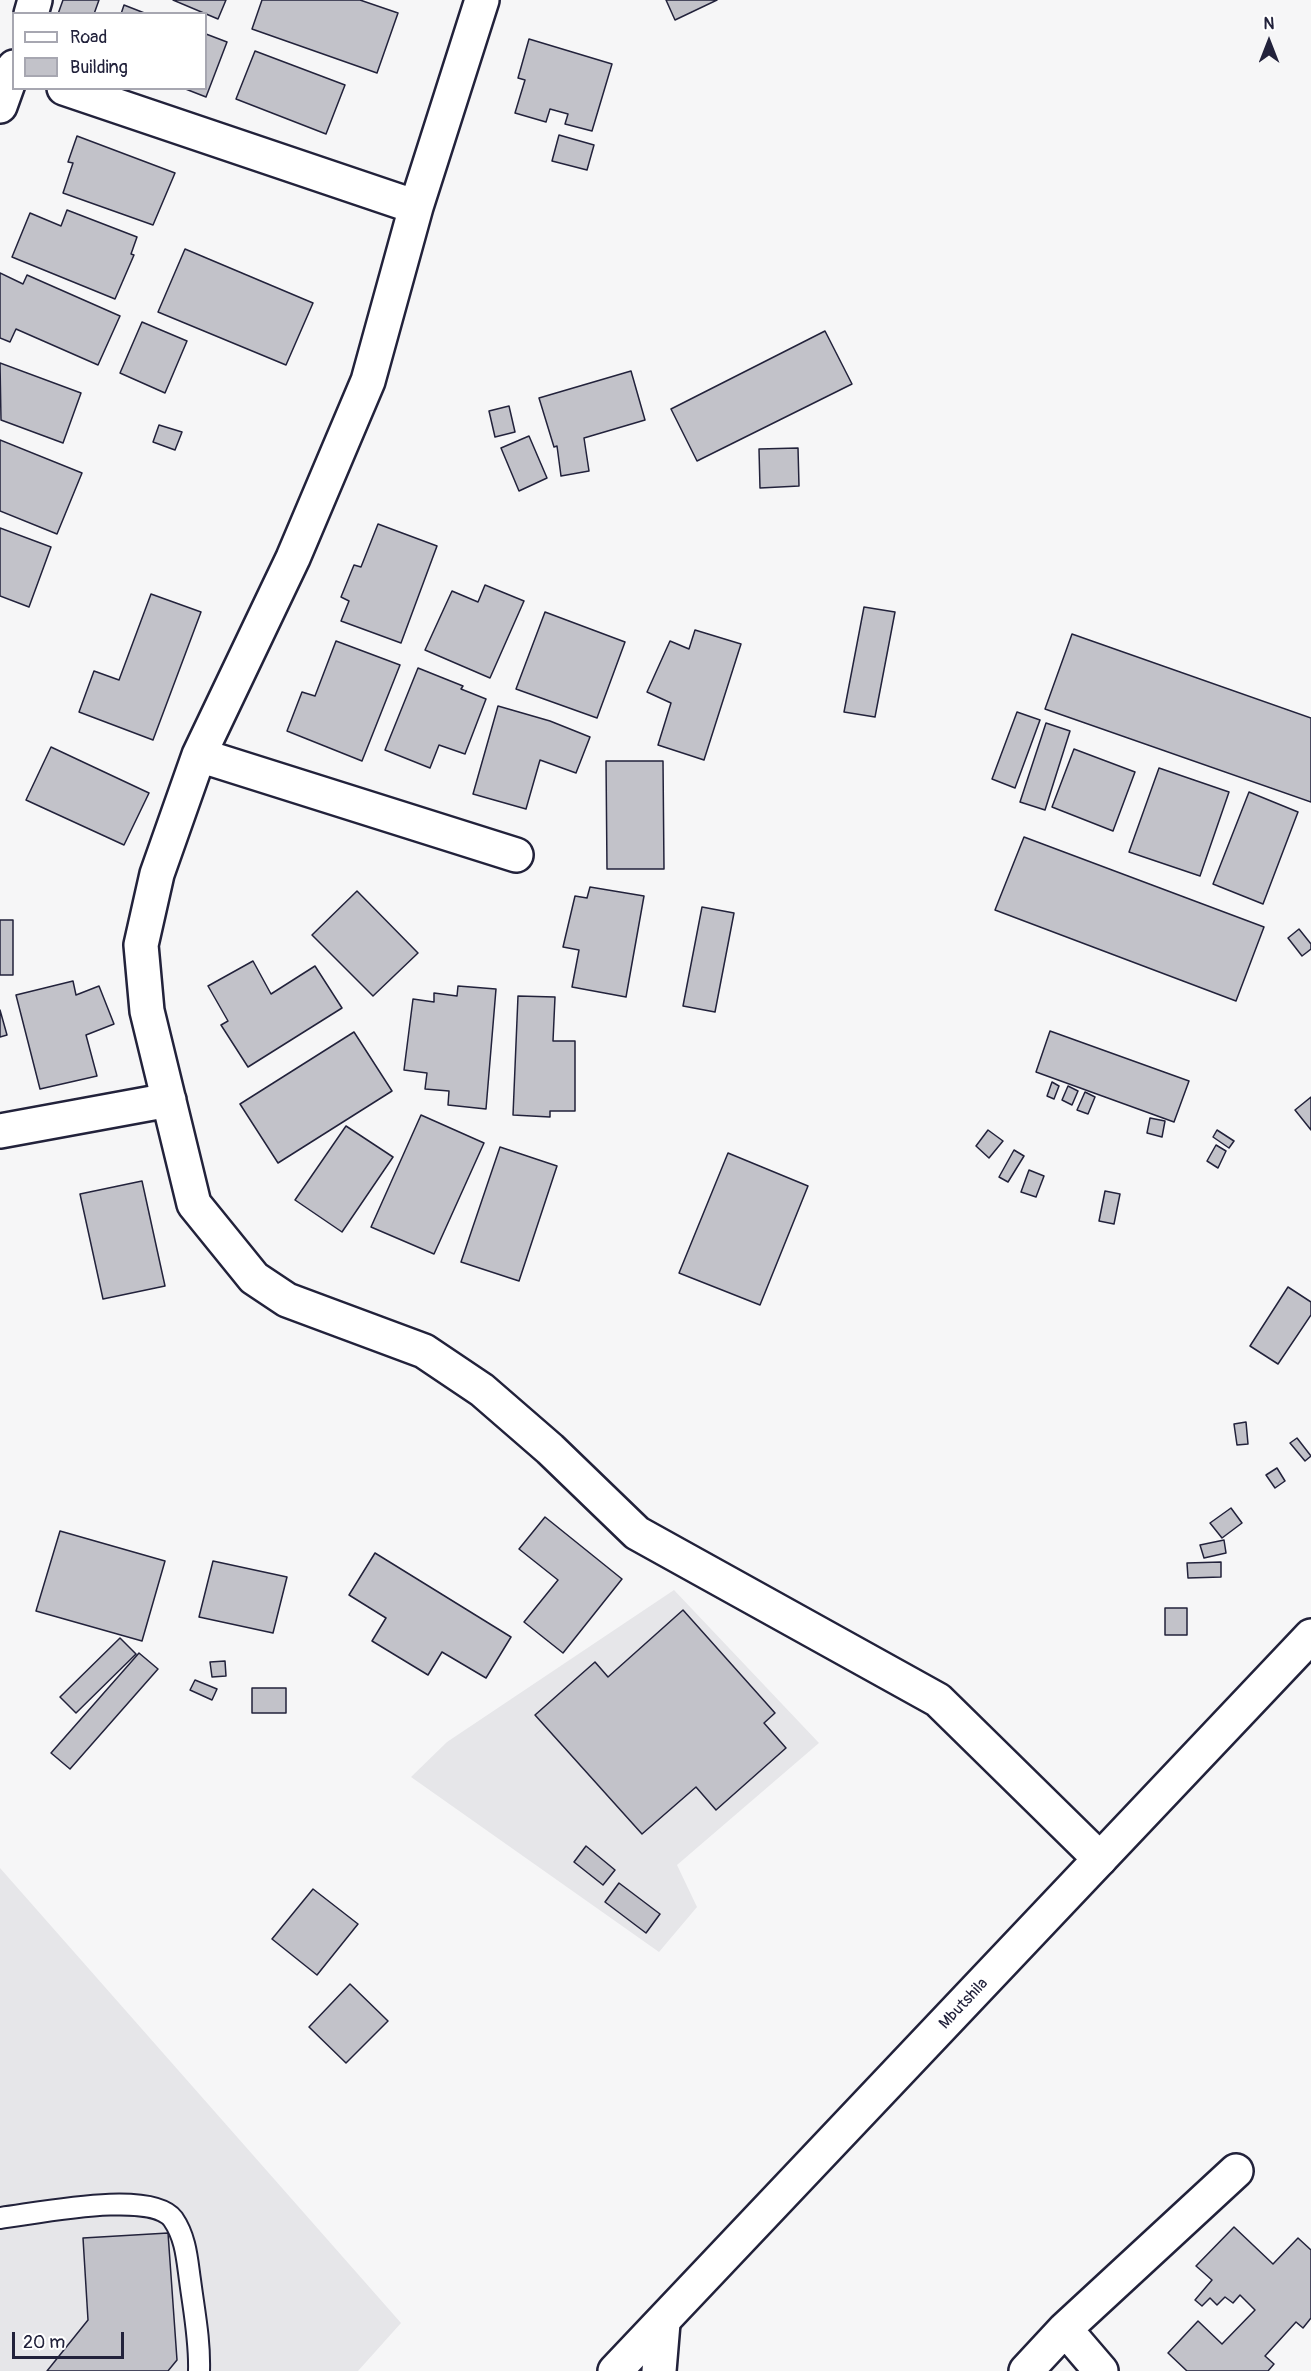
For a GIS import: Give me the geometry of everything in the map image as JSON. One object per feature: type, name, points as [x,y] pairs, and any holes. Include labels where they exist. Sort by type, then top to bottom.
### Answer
[{"type":"street","points":[[482,0],[416,207],[368,381],[292,558],[199,755],[157,874],[141,945],[147,1011],[194,1204],[254,1278],[287,1300],[424,1351],[482,1390],[550,1449],[637,1533],[938,1700],[1100,1859]]},
{"type":"street","points":[[0,105],[12,73]]},
{"type":"street","points":[[70,90],[416,207]]},
{"type":"street","points":[[199,755],[516,855]]},
{"type":"street","points":[[0,1131],[169,1100]]},
{"type":"street","name":"Mbutshila","points":[[615,2371],[663,2323],[1311,1636]]},
{"type":"street","points":[[1026,2371],[1065,2329],[1236,2171]]},
{"type":"street","points":[[659,2371],[663,2323]]},
{"type":"street","points":[[1065,2329],[1101,2371]]},
{"type":"lane","points":[[0,2218],[128,2203],[150,2205],[172,2217],[184,2239],[200,2346],[199,2371]]},
{"type":"shaded area","points":[[674,1590],[819,1743],[677,1865],[697,1907],[659,1952],[411,1777],[447,1742]]},
{"type":"shaded area","points":[[0,1868],[401,2323],[358,2371],[0,2371]]},
{"type":"building","points":[[63,0],[99,0],[95,12],[59,12]]},
{"type":"building","points":[[173,0],[226,0],[218,19],[207,14],[207,12],[201,12]]},
{"type":"building","points":[[262,0],[360,0],[398,13],[377,73],[252,29]]},
{"type":"building","points":[[666,0],[717,0],[675,20]]},
{"type":"building","points":[[124,5],[142,12],[122,12]]},
{"type":"building","points":[[207,34],[227,42],[206,97],[188,90],[207,90]]},
{"type":"building","points":[[529,39],[612,64],[592,131],[565,124],[568,114],[550,109],[546,122],[515,113],[525,80],[518,78]]},
{"type":"building","points":[[255,51],[345,85],[326,134],[236,99]]},
{"type":"building","points":[[559,135],[594,145],[587,170],[552,161]]},
{"type":"building","points":[[77,136],[175,173],[153,225],[63,193],[73,163],[68,162]]},
{"type":"building","points":[[67,210],[137,237],[131,254],[134,255],[115,299],[12,257],[30,213],[61,226]]},
{"type":"building","points":[[185,249],[313,303],[286,365],[158,312]]},
{"type":"building","points":[[0,273],[23,284],[27,275],[120,316],[98,365],[16,329],[10,342],[0,338]]},
{"type":"building","points":[[142,322],[187,341],[165,393],[120,373]]},
{"type":"building","points":[[825,331],[852,384],[697,461],[671,409]]},
{"type":"building","points":[[0,363],[81,393],[63,443],[1,420]]},
{"type":"building","points":[[631,371],[645,420],[584,438],[589,471],[561,476],[557,446],[554,447],[539,398]]},
{"type":"building","points":[[509,406],[515,432],[495,437],[489,411]]},
{"type":"building","points":[[159,425],[182,432],[175,450],[153,442]]},
{"type":"building","points":[[529,436],[547,478],[519,491],[501,448]]},
{"type":"building","points":[[0,440],[82,473],[57,534],[0,511]]},
{"type":"building","points":[[798,448],[799,486],[760,488],[759,449]]},
{"type":"building","points":[[378,524],[437,546],[401,643],[341,621],[349,601],[341,597],[354,565],[361,567]]},
{"type":"building","points":[[0,528],[51,547],[29,607],[0,596]]},
{"type":"building","points":[[485,585],[524,601],[490,678],[425,650],[452,591],[478,602]]},
{"type":"building","points":[[151,594],[201,612],[153,740],[79,712],[94,671],[119,680]]},
{"type":"building","points":[[864,607],[895,612],[875,717],[844,712]]},
{"type":"building","points":[[545,612],[625,642],[597,718],[516,689]]},
{"type":"building","points":[[695,630],[741,644],[704,760],[658,745],[671,703],[647,692],[670,641],[689,649]]},
{"type":"building","points":[[1072,634],[1311,718],[1311,802],[1045,709]]},
{"type":"building","points":[[336,641],[400,665],[362,761],[287,731],[302,692],[315,696]]},
{"type":"building","points":[[418,668],[463,686],[461,689],[486,699],[465,754],[439,745],[430,768],[385,750]]},
{"type":"building","points":[[498,706],[550,721],[590,737],[576,773],[540,760],[526,809],[473,794]]},
{"type":"building","points":[[1017,712],[1040,720],[1015,788],[992,779]]},
{"type":"building","points":[[1046,723],[1070,731],[1045,810],[1020,802]]},
{"type":"building","points":[[51,747],[149,793],[124,845],[26,800]]},
{"type":"building","points":[[1074,749],[1135,772],[1113,831],[1052,807]]},
{"type":"building","points":[[606,761],[663,761],[664,869],[607,869]]},
{"type":"building","points":[[1159,768],[1229,792],[1200,876],[1129,852]]},
{"type":"building","points":[[1249,792],[1298,812],[1263,904],[1213,884]]},
{"type":"building","points":[[1024,837],[1264,927],[1236,1001],[995,910]]},
{"type":"building","points":[[590,887],[644,896],[626,997],[572,987],[579,950],[563,947],[575,896],[587,898]]},
{"type":"building","points":[[357,891],[418,953],[373,996],[312,935]]},
{"type":"building","points":[[702,907],[734,913],[715,1012],[683,1006]]},
{"type":"building","points":[[0,920],[13,920],[13,975],[0,975]]},
{"type":"building","points":[[1299,929],[1311,944],[1311,949],[1302,956],[1288,938]]},
{"type":"building","points":[[253,961],[271,994],[315,966],[342,1008],[248,1067],[221,1025],[228,1021],[208,986]]},
{"type":"building","points":[[73,981],[76,995],[99,986],[114,1024],[86,1035],[97,1076],[40,1089],[16,995]]},
{"type":"building","points":[[458,986],[496,989],[486,1109],[448,1105],[449,1091],[425,1089],[427,1073],[404,1070],[413,999],[434,1002],[434,993],[457,996]]},
{"type":"building","points":[[518,996],[555,997],[553,1041],[575,1041],[575,1111],[550,1111],[550,1117],[513,1115]]},
{"type":"building","points":[[0,1010],[7,1035],[0,1037]]},
{"type":"building","points":[[1050,1031],[1189,1081],[1174,1122],[1036,1072]]},
{"type":"building","points":[[354,1032],[392,1091],[278,1163],[240,1104]]},
{"type":"building","points":[[1052,1082],[1059,1086],[1054,1099],[1047,1096]]},
{"type":"building","points":[[1068,1086],[1078,1091],[1072,1105],[1062,1100]]},
{"type":"building","points":[[1085,1092],[1095,1097],[1088,1114],[1077,1110]]},
{"type":"building","points":[[1311,1097],[1311,1130],[1295,1110]]},
{"type":"building","points":[[421,1115],[484,1143],[434,1254],[371,1227]]},
{"type":"building","points":[[1150,1118],[1165,1121],[1162,1137],[1147,1133]]},
{"type":"building","points":[[346,1126],[393,1157],[342,1232],[295,1200]]},
{"type":"building","points":[[988,1130],[1003,1141],[989,1158],[976,1146]]},
{"type":"building","points":[[1217,1130],[1234,1141],[1229,1148],[1213,1137]]},
{"type":"building","points":[[1216,1145],[1226,1151],[1218,1168],[1207,1161]]},
{"type":"building","points":[[500,1147],[557,1166],[519,1281],[461,1262]]},
{"type":"building","points":[[1014,1150],[1024,1156],[1008,1182],[999,1177]]},
{"type":"building","points":[[728,1153],[808,1186],[760,1305],[679,1273]]},
{"type":"building","points":[[1029,1170],[1044,1176],[1036,1197],[1021,1192]]},
{"type":"building","points":[[142,1181],[165,1286],[103,1299],[80,1194]]},
{"type":"building","points":[[1105,1191],[1120,1194],[1114,1224],[1099,1221]]},
{"type":"building","points":[[1288,1287],[1311,1302],[1311,1315],[1278,1364],[1250,1346]]},
{"type":"building","points":[[1246,1422],[1248,1444],[1237,1445],[1234,1424]]},
{"type":"building","points":[[1297,1438],[1311,1456],[1305,1461],[1290,1443]]},
{"type":"building","points":[[1277,1468],[1285,1481],[1275,1488],[1266,1475]]},
{"type":"building","points":[[1231,1508],[1242,1523],[1222,1538],[1210,1523]]},
{"type":"building","points":[[545,1517],[622,1579],[563,1653],[524,1622],[558,1580],[519,1549]]},
{"type":"building","points":[[60,1531],[165,1561],[142,1641],[36,1611]]},
{"type":"building","points":[[1224,1540],[1226,1553],[1204,1558],[1200,1545]]},
{"type":"building","points":[[375,1553],[511,1637],[486,1678],[442,1652],[428,1675],[372,1641],[386,1618],[349,1595]]},
{"type":"building","points":[[213,1561],[287,1577],[273,1633],[199,1617]]},
{"type":"building","points":[[1221,1562],[1221,1577],[1188,1578],[1187,1563]]},
{"type":"building","points":[[1165,1608],[1187,1608],[1187,1635],[1165,1635]]},
{"type":"building","points":[[683,1610],[775,1713],[764,1723],[786,1748],[716,1810],[696,1787],[642,1834],[535,1715],[595,1662],[608,1677]]},
{"type":"building","points":[[120,1638],[136,1654],[76,1713],[60,1697]]},
{"type":"building","points":[[139,1653],[158,1669],[70,1769],[51,1753]]},
{"type":"building","points":[[225,1661],[226,1676],[212,1677],[210,1662]]},
{"type":"building","points":[[195,1680],[217,1689],[212,1700],[190,1690]]},
{"type":"building","points":[[252,1688],[286,1688],[286,1713],[252,1713]]},
{"type":"building","points":[[586,1846],[615,1870],[603,1885],[574,1862]]},
{"type":"building","points":[[619,1883],[660,1914],[646,1933],[605,1902]]},
{"type":"building","points":[[313,1889],[358,1924],[317,1975],[272,1939]]},
{"type":"building","points":[[350,1984],[388,2021],[346,2063],[309,2027]]},
{"type":"building","points":[[1234,2227],[1273,2264],[1298,2238],[1311,2250],[1311,2318],[1303,2328],[1296,2322],[1265,2356],[1274,2364],[1268,2371],[1187,2371],[1168,2353],[1198,2321],[1222,2344],[1255,2310],[1240,2295],[1233,2303],[1225,2297],[1217,2305],[1210,2298],[1202,2306],[1195,2300],[1212,2280],[1196,2266]]},
{"type":"building","points":[[168,2233],[177,2360],[168,2371],[47,2371],[88,2320],[83,2238]]}]
